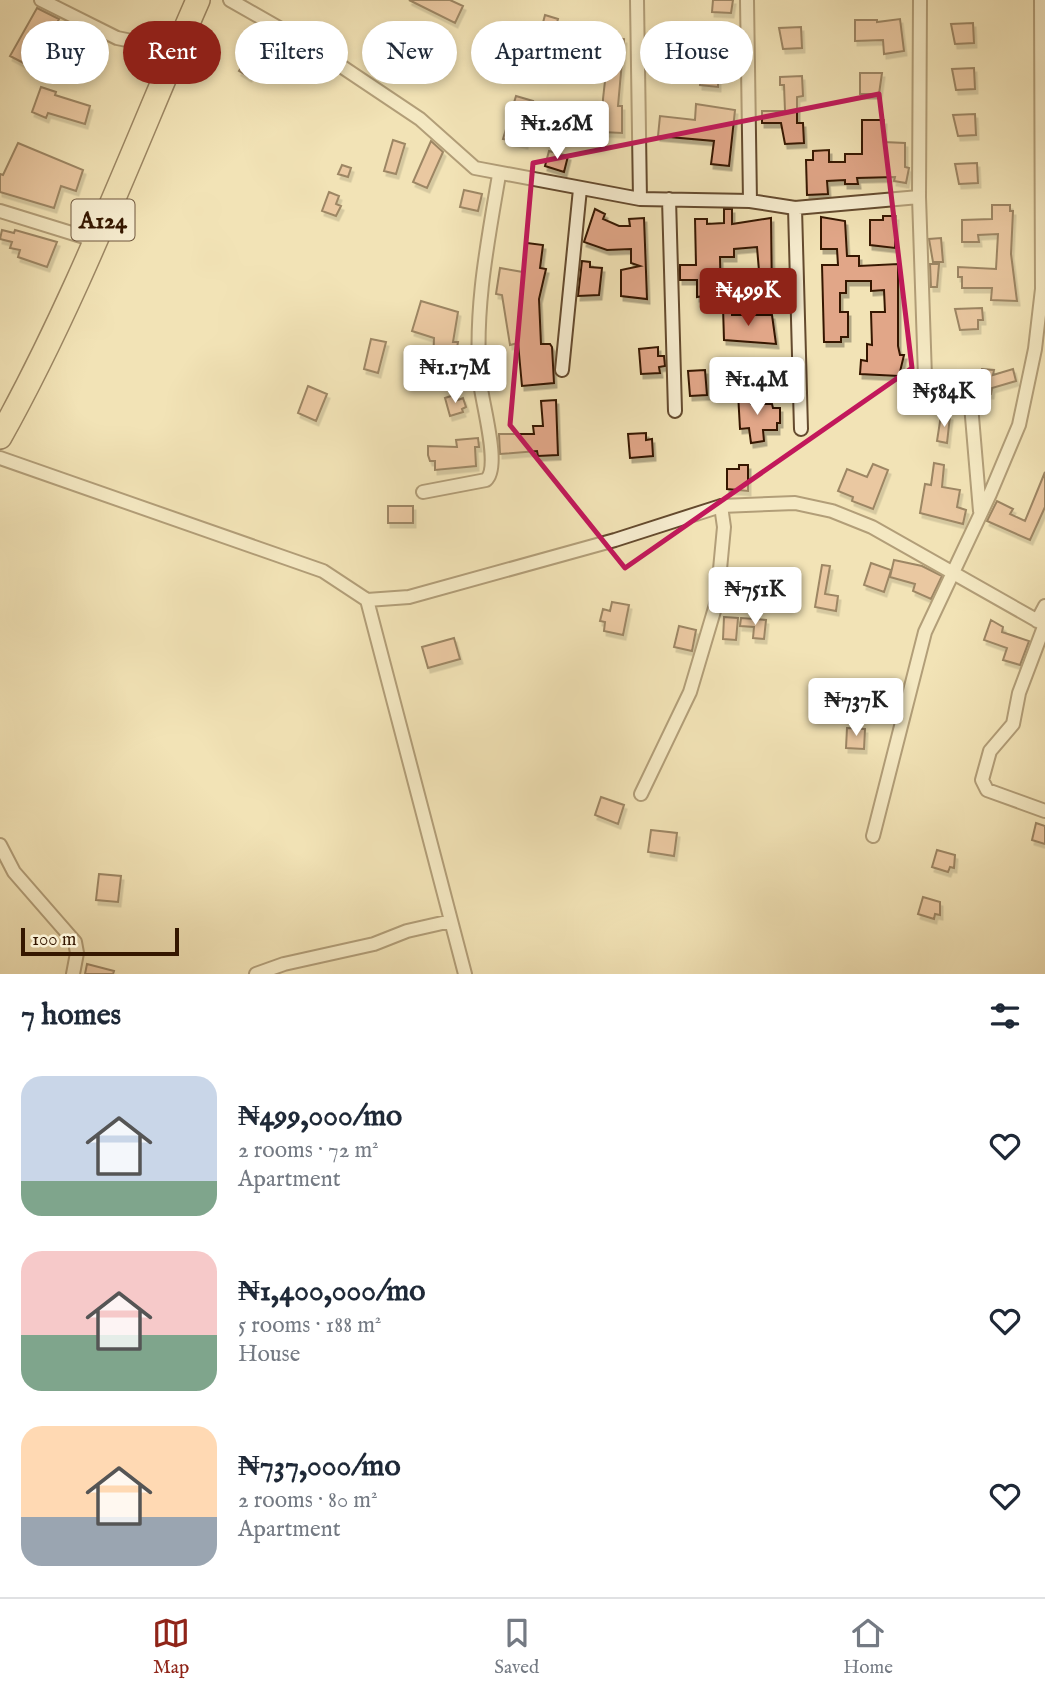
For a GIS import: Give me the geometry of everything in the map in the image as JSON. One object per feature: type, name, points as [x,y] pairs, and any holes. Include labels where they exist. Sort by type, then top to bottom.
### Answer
[{"type":"highway","name":"A124","points":[[189,21],[198,0]]},
{"type":"highway","name":"A124","points":[[0,436],[36,373],[161,84]]},
{"type":"street","points":[[41,0],[123,39]]},
{"type":"street","points":[[230,0],[314,48],[420,119],[475,169],[640,199],[750,201],[795,208],[919,197]]},
{"type":"street","points":[[637,0],[640,199]]},
{"type":"street","points":[[747,0],[750,201]]},
{"type":"street","points":[[920,0],[919,197],[925,377],[939,388],[963,387],[970,393],[980,511]]},
{"type":"street","points":[[873,836],[925,632],[1018,425],[1035,349],[1042,289],[1041,0]]},
{"type":"street","points":[[423,492],[486,480],[492,472],[480,384],[478,319],[499,175]]},
{"type":"street","points":[[562,370],[580,190]]},
{"type":"street","points":[[669,199],[675,411]]},
{"type":"street","points":[[795,208],[802,429]]},
{"type":"street","points":[[0,211],[94,240]]},
{"type":"street","points":[[0,458],[323,571],[367,600],[409,597],[615,540],[721,506],[795,503],[832,512],[872,527],[1042,623]]},
{"type":"street","points":[[641,794],[690,692],[717,600],[724,527],[721,506]]},
{"type":"street","points":[[367,600],[465,974]]},
{"type":"street","points":[[1045,606],[1042,623],[1018,693],[1013,724],[990,751],[982,780],[988,790],[1045,811]]},
{"type":"street","points":[[0,845],[14,872],[75,942],[77,954],[73,974]]},
{"type":"street","points":[[256,974],[284,964],[374,944],[407,931],[451,921]]},
{"type":"highlighted area","points":[[879,94],[912,368],[625,568],[510,425],[533,163]]},
{"type":"building","points":[[409,0],[450,0],[463,6],[456,21]]},
{"type":"building","points":[[713,0],[733,0],[731,13],[712,12]]},
{"type":"building","points":[[37,8],[59,19],[58,21],[30,21]]},
{"type":"building","points":[[545,15],[558,19],[557,21],[543,21]]},
{"type":"building","points":[[900,19],[904,51],[884,54],[883,40],[855,41],[855,20],[877,22]]},
{"type":"building","points":[[973,23],[974,43],[955,44],[951,24]]},
{"type":"building","points":[[801,27],[802,48],[783,49],[779,28]]},
{"type":"building","points":[[21,36],[21,62],[10,56]]},
{"type":"building","points":[[974,68],[975,89],[956,90],[952,69]]},
{"type":"building","points":[[860,73],[882,73],[879,94],[860,94]]},
{"type":"building","points":[[802,76],[803,96],[797,97],[797,123],[803,123],[804,143],[785,144],[781,123],[762,123],[762,111],[785,111],[784,85],[780,85],[780,77]]},
{"type":"building","points":[[605,84],[620,84],[618,106],[622,106],[622,133],[602,132]]},
{"type":"building","points":[[718,84],[718,87],[700,85]]},
{"type":"building","points":[[41,87],[56,92],[55,95],[90,106],[85,124],[48,113],[46,118],[32,112]]},
{"type":"building","points":[[516,96],[533,101],[524,129],[528,130],[525,144],[503,139]]},
{"type":"building","points":[[696,104],[735,110],[729,166],[711,164],[714,141],[658,136],[660,116],[695,120]]},
{"type":"building","points":[[975,114],[976,135],[958,136],[953,115]]},
{"type":"building","points":[[862,120],[884,120],[884,142],[905,143],[905,167],[909,168],[906,183],[894,181],[895,177],[857,178],[858,184],[845,184],[845,180],[827,181],[828,194],[807,195],[806,160],[813,160],[813,151],[829,150],[829,162],[845,162],[845,154],[862,154]]},
{"type":"building","points":[[393,140],[405,144],[396,174],[384,171]]},
{"type":"building","points":[[431,141],[443,152],[427,188],[413,182]]},
{"type":"building","points":[[18,143],[83,170],[76,191],[61,186],[54,208],[0,192],[0,174],[3,175]]},
{"type":"building","points":[[549,151],[568,156],[564,172],[545,166]]},
{"type":"building","points":[[977,163],[978,183],[959,184],[955,164]]},
{"type":"building","points":[[342,165],[351,168],[348,177],[338,174]]},
{"type":"building","points":[[464,190],[482,194],[478,211],[460,207]]},
{"type":"building","points":[[329,192],[339,196],[336,204],[341,206],[336,216],[322,211]]},
{"type":"building","points":[[992,205],[1010,205],[1010,211],[1013,211],[1011,254],[1017,301],[991,300],[992,288],[962,288],[962,277],[958,277],[958,267],[996,269],[998,234],[978,235],[979,242],[962,242],[962,220],[992,219]]},
{"type":"building","points":[[595,209],[605,214],[603,219],[619,226],[630,226],[629,219],[644,218],[647,299],[621,296],[621,270],[640,266],[631,263],[631,249],[607,250],[584,242]]},
{"type":"building","points":[[724,209],[732,209],[732,224],[771,218],[772,298],[747,295],[747,271],[759,271],[757,247],[734,249],[734,257],[720,257],[721,305],[704,306],[704,296],[697,297],[697,280],[680,280],[680,265],[696,265],[695,219],[707,219],[707,224],[724,223]]},
{"type":"building","points":[[883,216],[896,216],[895,248],[870,245],[870,220],[883,220]]},
{"type":"building","points":[[821,217],[845,221],[847,256],[859,256],[859,266],[898,264],[898,346],[900,355],[904,355],[899,376],[860,374],[861,360],[867,361],[867,344],[872,345],[871,312],[885,312],[884,290],[871,291],[871,281],[846,281],[846,293],[840,293],[840,312],[848,312],[848,337],[841,337],[841,342],[824,342],[822,265],[838,265],[837,249],[821,249]]},
{"type":"building","points":[[2,230],[14,233],[15,230],[57,242],[47,267],[18,257],[20,250],[10,248],[12,242],[0,239]]},
{"type":"building","points":[[941,238],[943,262],[933,262],[929,239]]},
{"type":"building","points":[[527,243],[543,245],[540,268],[546,269],[539,299],[541,344],[550,344],[552,347],[554,383],[522,386],[518,343],[510,345],[502,295],[496,294],[500,268],[523,272]]},
{"type":"building","points":[[582,261],[590,262],[590,267],[602,268],[599,295],[578,296]]},
{"type":"building","points":[[930,264],[939,264],[937,287],[931,287]]},
{"type":"building","points":[[421,301],[458,312],[453,342],[458,342],[457,348],[462,348],[462,358],[456,358],[456,365],[433,364],[434,338],[412,331]]},
{"type":"building","points":[[723,307],[732,307],[732,315],[772,315],[776,344],[724,340]]},
{"type":"building","points":[[982,308],[983,320],[978,320],[978,329],[960,330],[955,309]]},
{"type":"building","points":[[371,339],[386,342],[378,373],[364,369]]},
{"type":"building","points":[[658,347],[658,356],[664,356],[665,366],[659,367],[660,373],[641,374],[639,349]]},
{"type":"building","points":[[982,369],[994,370],[993,375],[1013,369],[1016,381],[992,388],[991,394],[979,393]]},
{"type":"building","points":[[705,370],[707,395],[690,396],[688,371]]},
{"type":"building","points":[[308,386],[327,394],[316,421],[298,413]]},
{"type":"building","points":[[750,392],[751,404],[772,404],[773,408],[780,408],[777,430],[763,430],[764,441],[751,443],[749,428],[740,429],[738,393]]},
{"type":"building","points":[[457,394],[458,400],[463,398],[466,407],[462,409],[463,412],[450,416],[445,398]]},
{"type":"building","points":[[556,400],[558,455],[538,456],[537,451],[500,454],[499,434],[534,434],[533,426],[543,426],[541,401]]},
{"type":"building","points":[[941,415],[950,416],[947,443],[937,441]]},
{"type":"building","points":[[646,433],[646,440],[652,439],[653,456],[630,458],[628,434]]},
{"type":"building","points":[[478,438],[479,447],[475,447],[476,466],[435,470],[435,461],[430,461],[428,455],[428,446],[457,447],[456,440]]},
{"type":"building","points":[[934,463],[944,465],[942,487],[960,490],[957,507],[966,510],[963,524],[920,513],[925,484],[931,485]]},
{"type":"building","points":[[873,464],[888,470],[873,509],[852,501],[853,497],[838,491],[847,469],[867,477]]},
{"type":"building","points":[[739,465],[748,465],[748,491],[727,489],[727,469],[739,469]]},
{"type":"building","points":[[1045,472],[1045,507],[1030,540],[987,521],[997,501],[1013,509],[1010,514],[1025,521]]},
{"type":"building","points":[[388,506],[413,506],[413,523],[388,523]]},
{"type":"building","points":[[894,560],[922,566],[942,576],[931,599],[913,591],[915,584],[890,577]]},
{"type":"building","points":[[871,563],[891,570],[884,592],[864,585]]},
{"type":"building","points":[[822,565],[830,566],[825,594],[838,596],[836,611],[815,607]]},
{"type":"building","points":[[612,602],[629,605],[623,635],[604,631],[605,622],[600,621],[603,609],[610,611]]},
{"type":"building","points":[[724,617],[738,618],[736,640],[723,639]]},
{"type":"building","points":[[741,618],[766,620],[764,639],[753,638],[754,627],[740,626]]},
{"type":"building","points":[[991,620],[1003,627],[1002,632],[1029,641],[1020,665],[1003,660],[1007,648],[984,640]]},
{"type":"building","points":[[679,626],[696,630],[692,651],[674,647]]},
{"type":"building","points":[[454,638],[460,659],[428,668],[422,647]]},
{"type":"building","points":[[847,728],[865,729],[864,749],[846,748]]},
{"type":"building","points":[[601,797],[624,805],[618,824],[595,815]]},
{"type":"building","points":[[1036,823],[1045,826],[1045,844],[1032,840]]},
{"type":"building","points":[[651,830],[677,833],[674,856],[648,852]]},
{"type":"building","points":[[937,850],[955,855],[954,868],[950,867],[948,872],[932,867]]},
{"type":"building","points":[[99,874],[121,876],[118,902],[96,900]]},
{"type":"building","points":[[923,897],[940,902],[940,915],[935,914],[934,919],[918,914]]},
{"type":"building","points":[[87,964],[114,971],[113,974],[85,974]]}]
